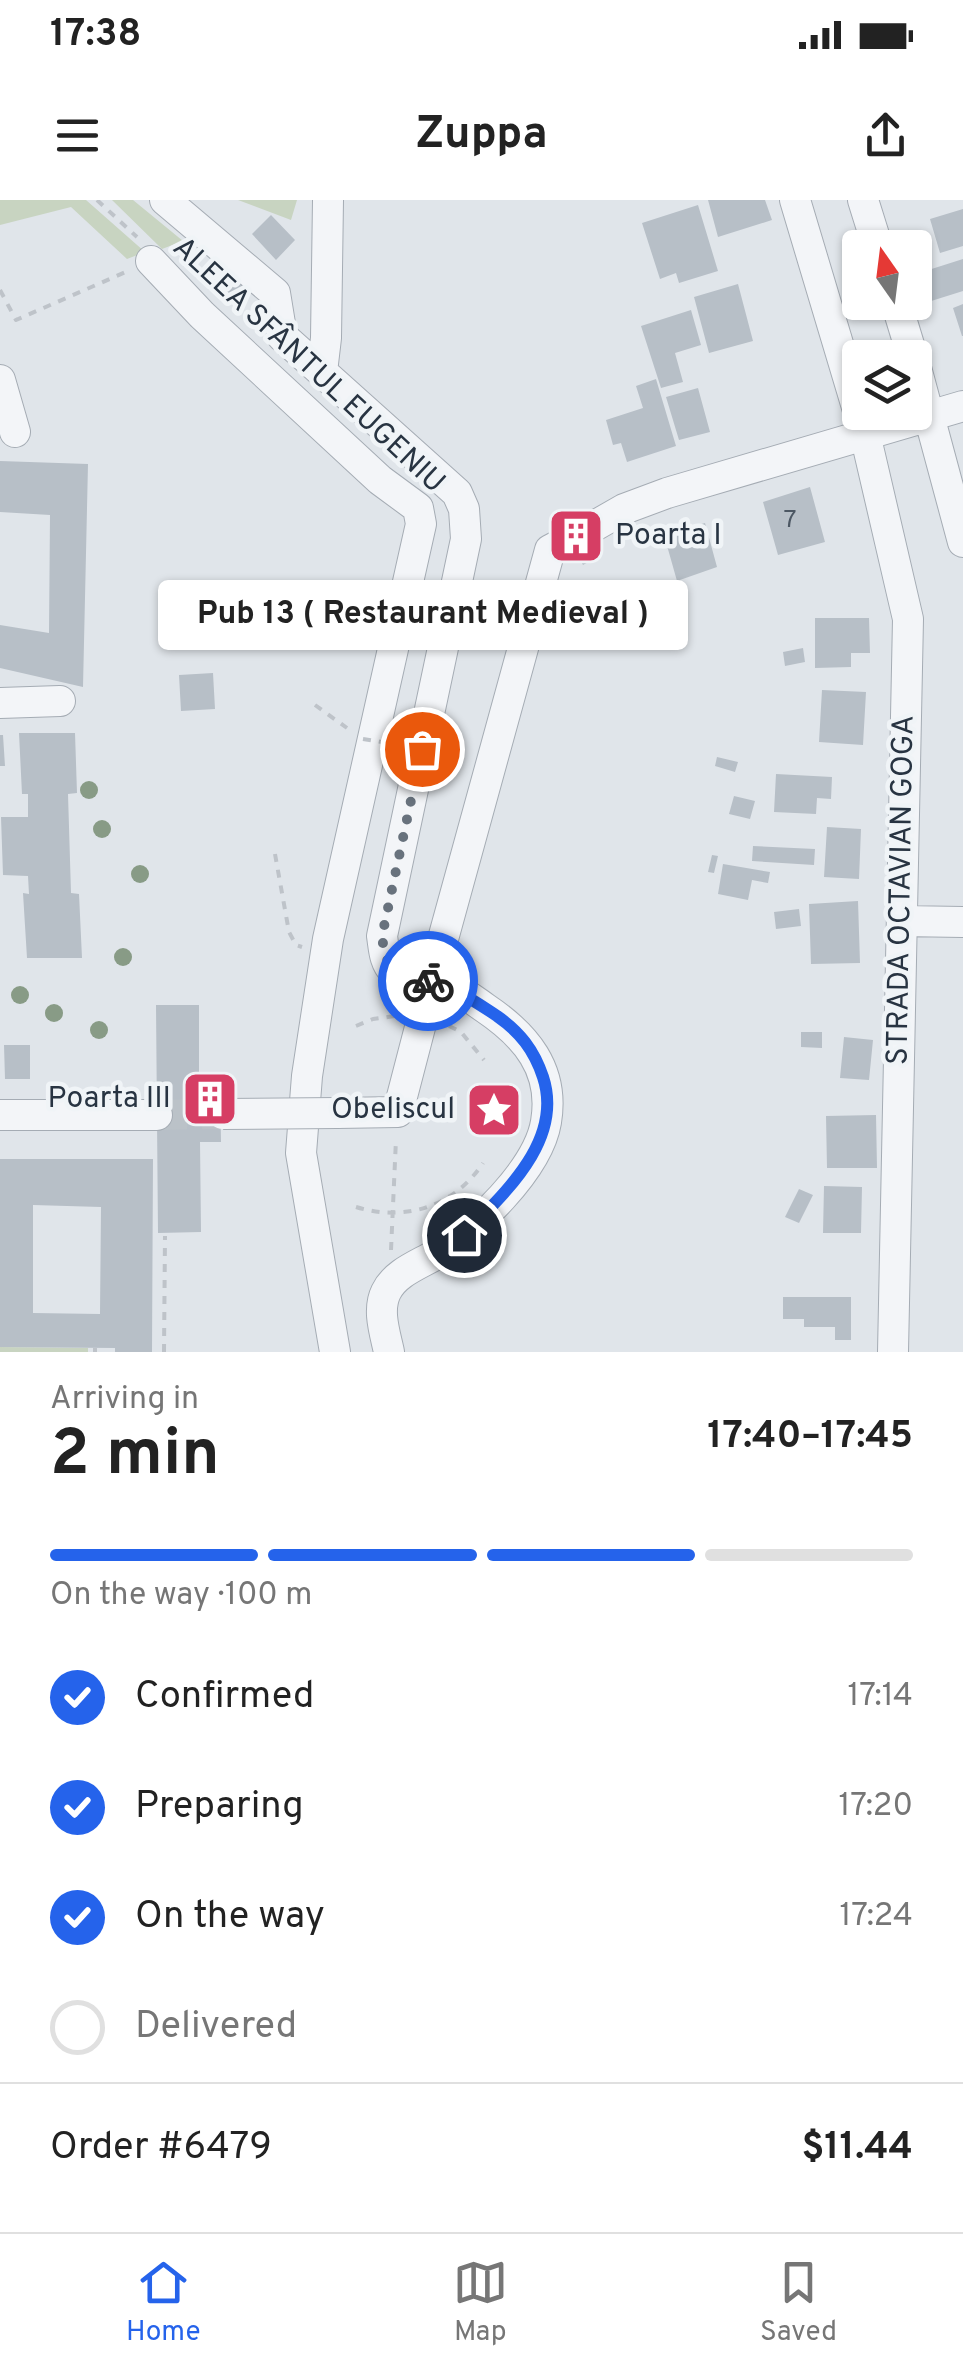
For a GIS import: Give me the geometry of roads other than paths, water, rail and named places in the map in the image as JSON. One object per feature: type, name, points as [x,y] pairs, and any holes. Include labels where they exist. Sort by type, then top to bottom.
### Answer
[{"type":"street","points":[[165,200],[275,293],[290,297],[308,294],[320,289],[325,280]]},
{"type":"street","points":[[322,372],[328,200]]},
{"type":"street","name":"STRADA OCTAVIAN GOGA","points":[[795,200],[865,434],[908,619],[893,1352]]},
{"type":"street","points":[[863,200],[872,230]]},
{"type":"street","points":[[155,260],[202,315],[380,480],[418,508],[420,532],[325,955],[300,1153],[335,1352]]},
{"type":"street","points":[[275,293],[282,336],[458,492],[464,509],[466,538],[382,936],[384,957],[395,973],[456,988],[515,1029],[536,1057],[546,1088],[546,1124],[532,1156],[510,1188],[464,1235],[391,1284],[382,1303],[389,1352]]},
{"type":"street","points":[[0,380],[15,432]]},
{"type":"street","points":[[932,415],[963,406]]},
{"type":"street","points":[[932,419],[963,542]]},
{"type":"street","points":[[222,1114],[398,1112],[550,550],[624,509],[667,493],[879,430]]},
{"type":"street","points":[[0,703],[60,700]]},
{"type":"street","points":[[902,921],[963,922]]},
{"type":"street","points":[[0,1115],[153,1115]]},
{"type":"tunnel","points":[[157,1115],[221,1114]]},
{"type":"place","name":"Poarta I","points":[[576,536]]},
{"type":"place","name":"Pub 13 ( Restaurant Medieval )","points":[[422,749]]},
{"type":"place","name":"Poarta III","points":[[210,1099]]},
{"type":"place","name":"Obeliscul","points":[[494,1110]]}]
